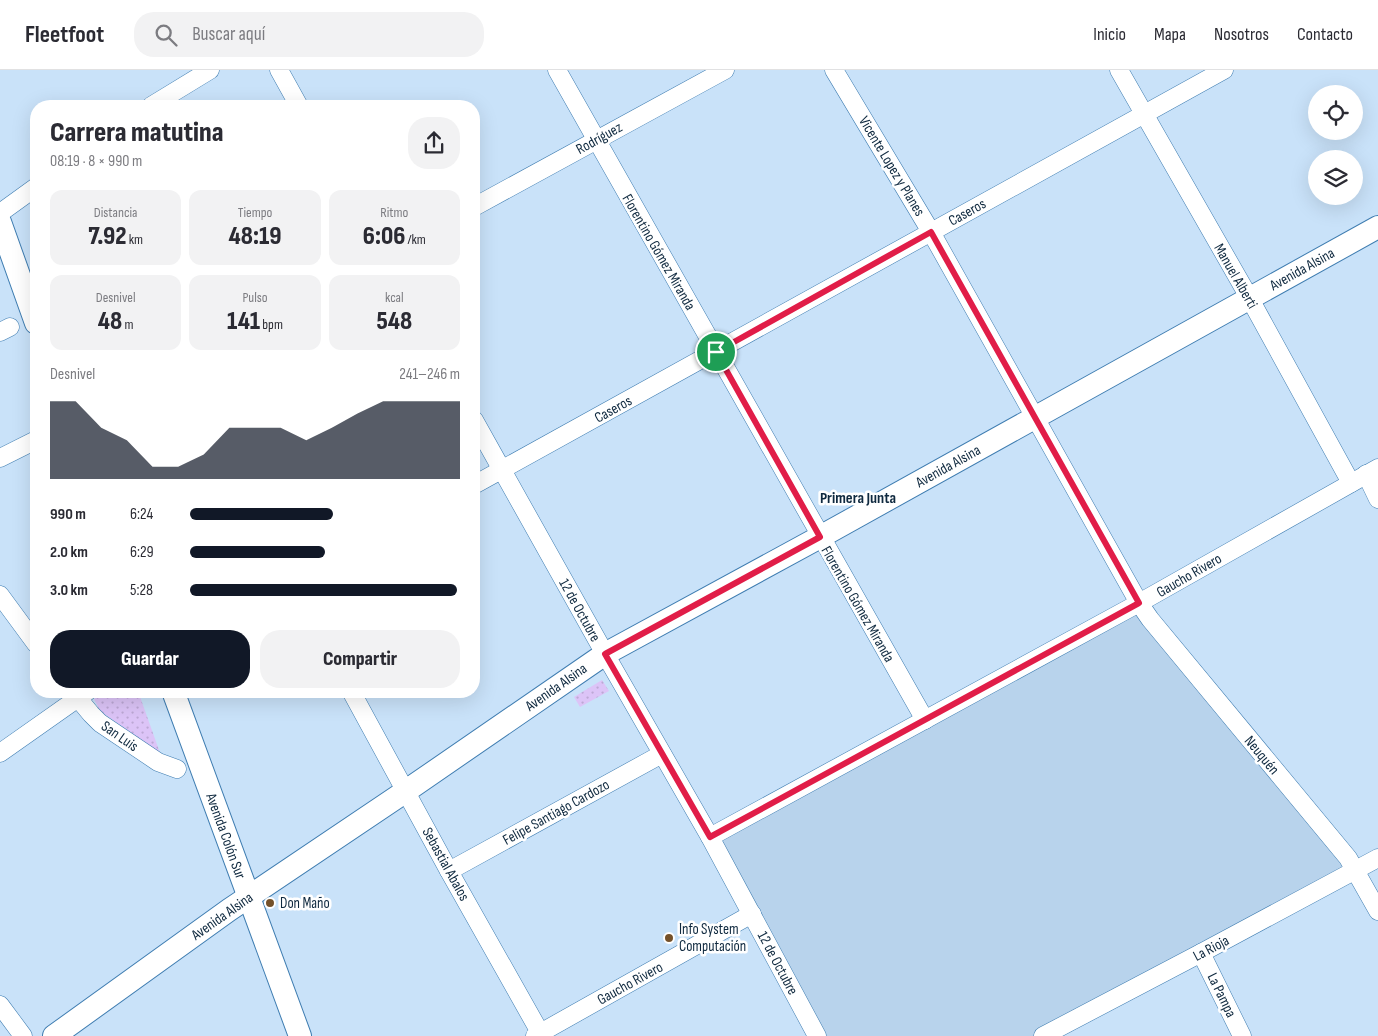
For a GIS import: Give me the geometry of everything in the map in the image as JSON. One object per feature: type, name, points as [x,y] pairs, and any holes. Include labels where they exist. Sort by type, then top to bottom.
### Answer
[{"type":"main road","points":[[0,222],[30,300]]},
{"type":"main road","name":"Avenida Alsina","points":[[54,1036],[248,897],[605,654],[820,537],[1378,227]]},
{"type":"main road","name":"Avenida Colón Sur","points":[[176,698],[300,1036]]},
{"type":"street","points":[[161,100],[210,70]]},
{"type":"street","points":[[279,70],[296,100]]},
{"type":"street","name":"Florentino Gómez Miranda","points":[[557,70],[925,720]]},
{"type":"street","name":"Vicente Lopez y Planes","points":[[834,70],[931,232],[1139,603]]},
{"type":"street","name":"Manuel Alberti","points":[[1119,70],[1250,299],[1365,475],[1378,498]]},
{"type":"street","name":"Caseros","points":[[480,482],[1224,70]]},
{"type":"street","name":"Rodríguez","points":[[480,204],[713,73]]},
{"type":"street","points":[[0,213],[30,190]]},
{"type":"street","name":"12 de Octubre","points":[[480,431],[710,837],[817,1036]]},
{"type":"street","points":[[0,458],[30,443]]},
{"type":"street","name":"Gaucho Rivero","points":[[710,837],[1139,603],[1365,475]]},
{"type":"street","points":[[2,600],[30,636]]},
{"type":"street","name":"Neuquén","points":[[1139,603],[1150,619],[1348,858],[1378,911]]},
{"type":"street","points":[[0,752],[74,698]]},
{"type":"street","name":"San Luis","points":[[82,698],[100,723],[158,762],[176,769]]},
{"type":"street","name":"Sebastial Abalos","points":[[356,698],[539,1035]]},
{"type":"street","name":"Felipe Santiago Cardozo","points":[[449,871],[662,754]]},
{"type":"street","name":"La Rioja","points":[[1043,1036],[1378,858]]},
{"type":"street","name":"Gaucho Rivero","points":[[539,1035],[752,914]]},
{"type":"street","name":"La Pampa","points":[[1201,953],[1242,1036]]},
{"type":"street","points":[[0,1004],[23,1036]]},
{"type":"shaded area","points":[[1139,603],[1355,871],[1047,1036],[817,1036],[710,837]]},
{"type":"shaded area","points":[[602,680],[609,691],[580,707],[574,697]]},
{"type":"shaded area","points":[[140,698],[160,753],[100,711],[94,699]]},
{"type":"place","name":"Don Maño","points":[[270,903]]},
{"type":"place","name":"Info System Computación","points":[[669,938]]},
{"type":"district","name":"Primera Junta","points":[[858,497]]},
{"type":"route","points":[[931,232],[1139,603],[710,837],[605,654],[820,537],[716,352],[931,232]]}]
